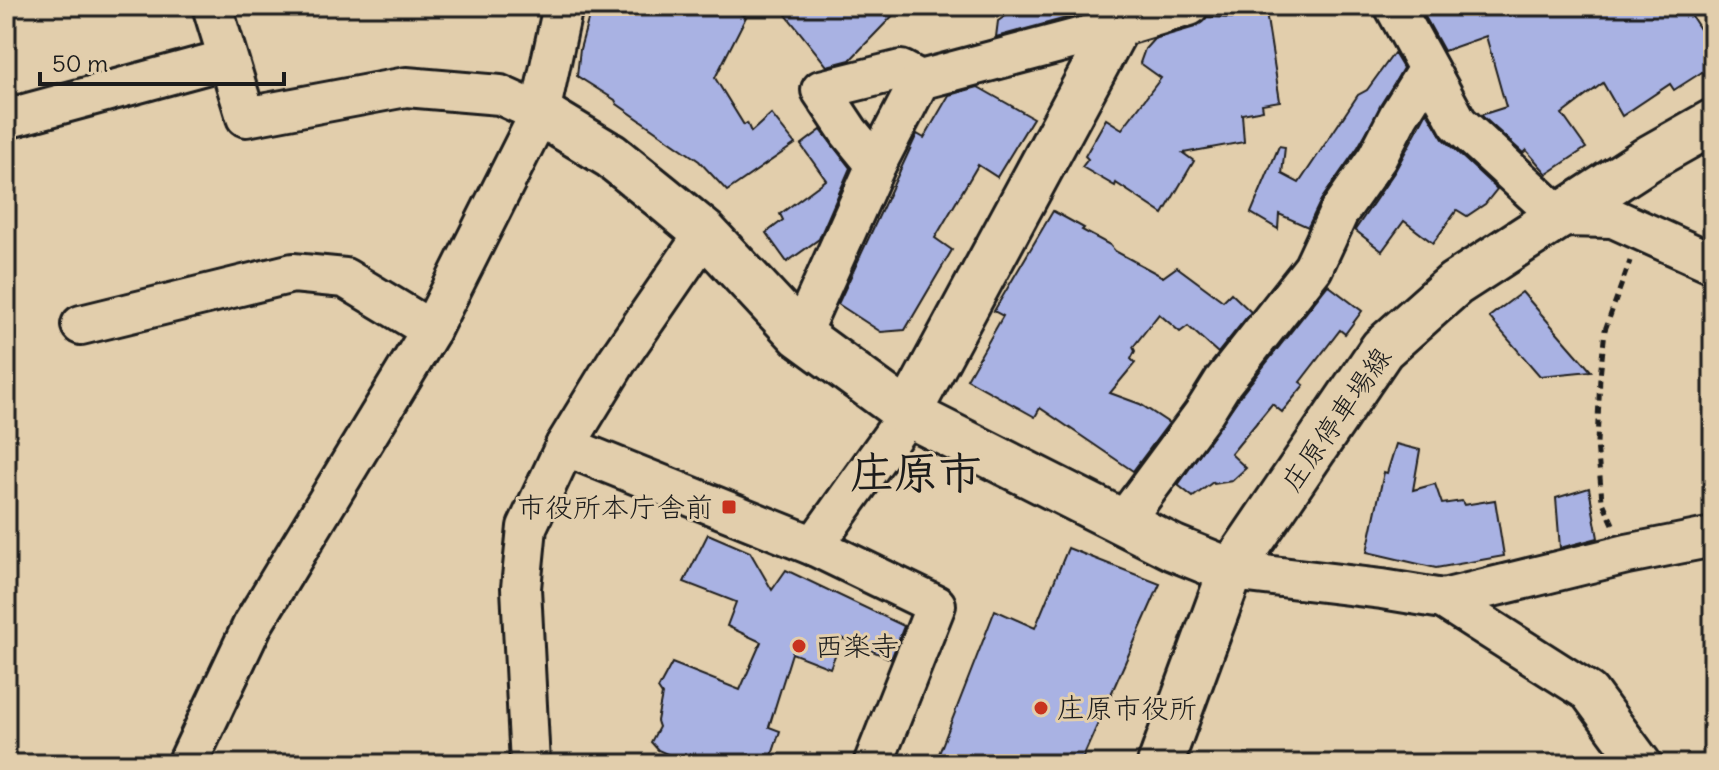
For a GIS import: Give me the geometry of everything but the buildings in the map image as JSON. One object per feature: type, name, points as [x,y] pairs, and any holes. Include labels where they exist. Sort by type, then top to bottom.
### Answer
[{"type":"street","points":[[212,6],[246,117],[406,87],[500,95],[540,113],[611,156],[705,233],[800,335],[908,414],[1174,548],[1231,571],[1443,599],[1627,554],[1713,537]]},
{"type":"street","points":[[187,764],[253,624],[431,330],[540,113],[563,6]]},
{"type":"street","points":[[876,165],[821,90],[901,70],[920,80],[1121,17],[1189,6]]},
{"type":"street","points":[[1394,6],[1458,123],[1560,217],[1613,218],[1713,263]]},
{"type":"street","points":[[814,546],[908,414],[1121,17]]},
{"type":"street","points":[[6,119],[227,59]]},
{"type":"street","points":[[1123,522],[1223,382],[1313,268],[1339,212],[1377,158],[1428,69]]},
{"type":"street","points":[[800,335],[876,165],[920,80]]},
{"type":"street","name":"庄原停車場線","points":[[1160,764],[1231,571],[1382,349],[1455,284],[1651,157],[1713,122]]},
{"type":"street","points":[[530,764],[521,588],[527,527],[565,446],[617,361],[705,233]]},
{"type":"street","points":[[81,325],[293,273],[345,278],[431,330]]},
{"type":"street","points":[[565,446],[814,546],[936,605],[873,764]]},
{"type":"street","points":[[1443,599],[1589,692],[1642,764]]},
{"type":"path","points":[[1627,554],[1602,500],[1597,443],[1605,330],[1641,230]]},
{"type":"place","name":"市役所本庁舎前","points":[[729,507]]},
{"type":"place","name":"西楽寺","points":[[799,646]]},
{"type":"place","name":"庄原市役所","points":[[1041,708]]},
{"type":"district","name":"庄原市","points":[[916,472]]}]
